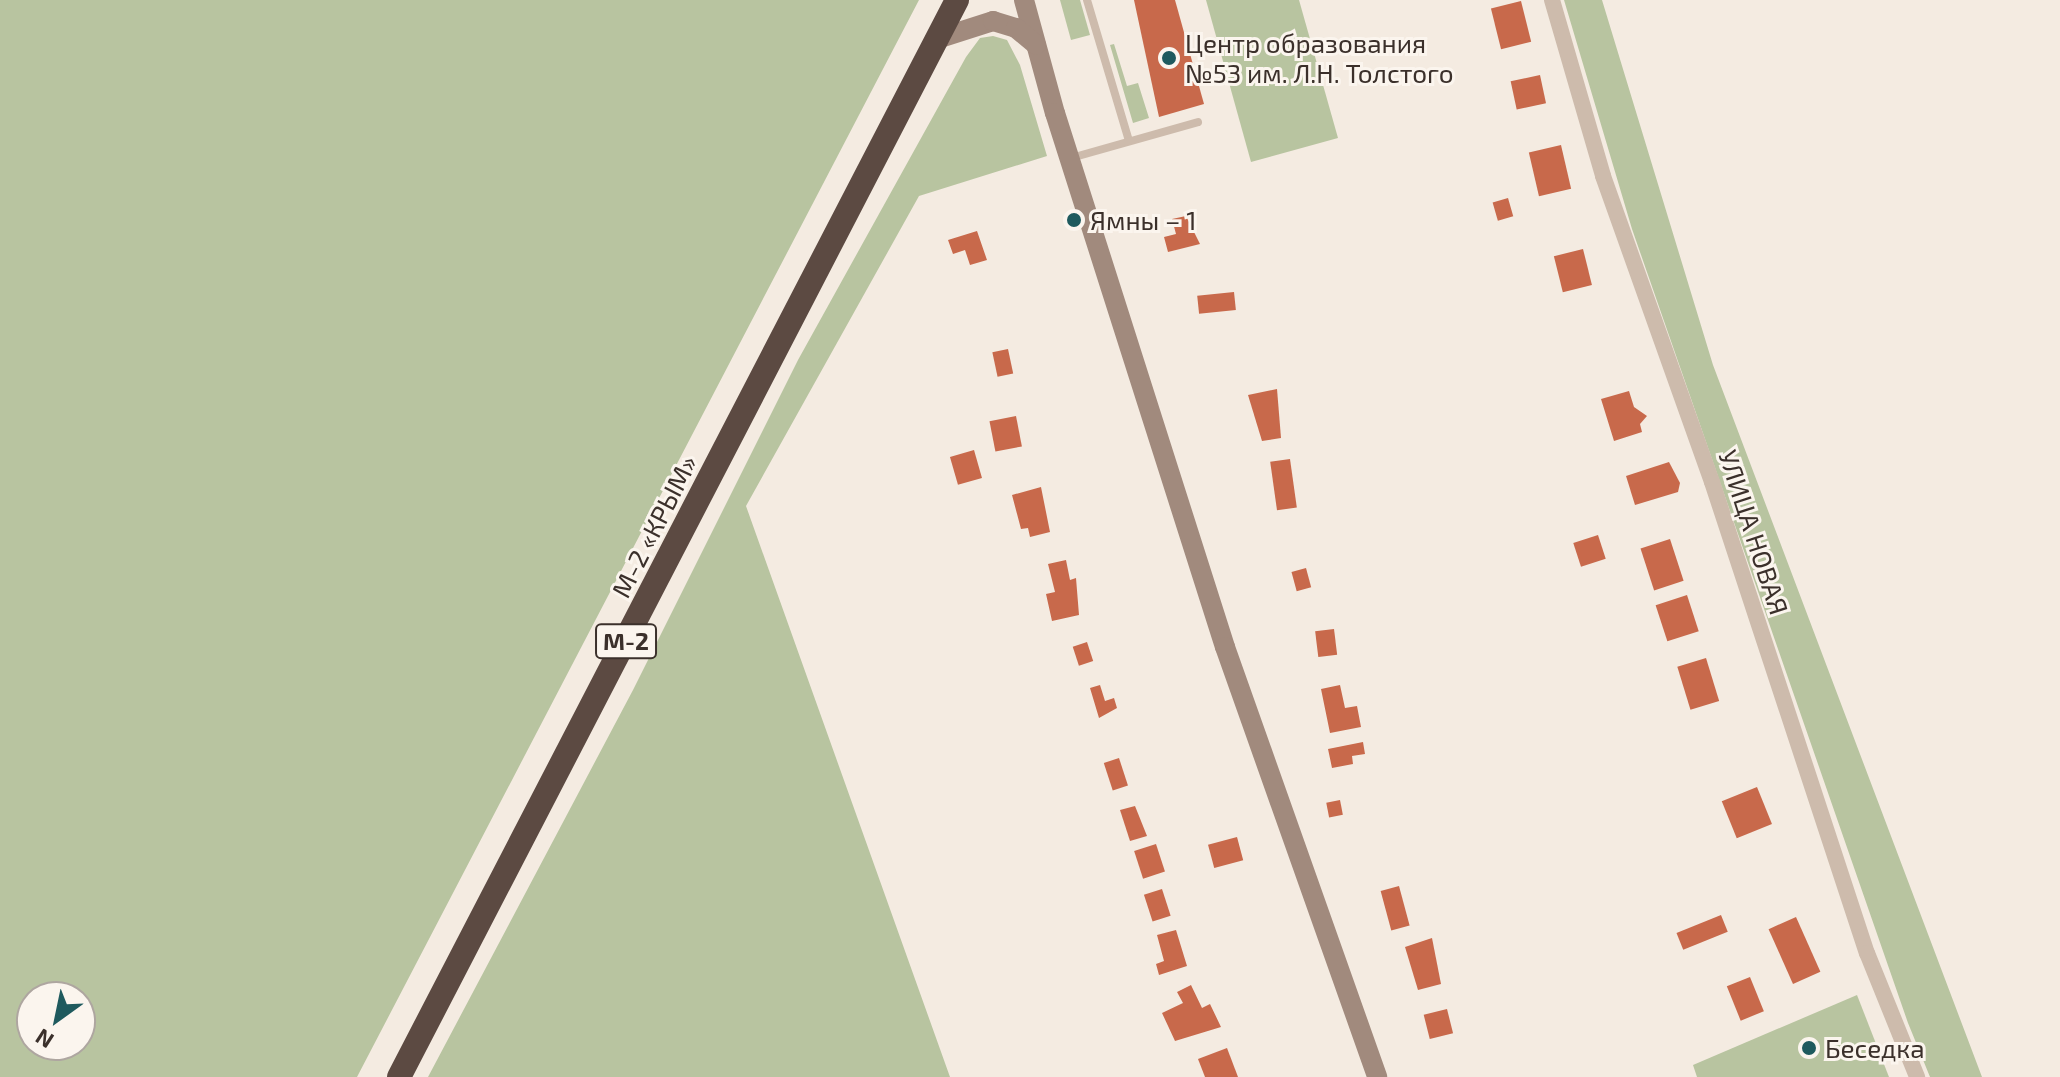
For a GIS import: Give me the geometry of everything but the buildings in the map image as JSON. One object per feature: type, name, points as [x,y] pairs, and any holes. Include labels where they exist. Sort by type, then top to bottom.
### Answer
[{"type":"highway","name":"М-2 «КРЫМ»","points":[[399,1077],[957,0]]},
{"type":"main road","points":[[1024,0],[1070,158],[1225,647],[1377,1077]]},
{"type":"main road","points":[[937,39],[993,21],[1016,28],[1036,45]]},
{"type":"street","name":"УЛИЦА НОВАЯ","points":[[1552,0],[1603,176],[1712,482],[1867,953],[1917,1077]]},
{"type":"lane","points":[[1087,0],[1129,141]]},
{"type":"lane","points":[[1070,158],[1198,122]]},
{"type":"green space","points":[[0,0],[919,0],[357,1077],[0,1077]]},
{"type":"green space","points":[[1060,0],[1080,0],[1090,35],[1071,40]]},
{"type":"green space","points":[[1206,0],[1299,0],[1338,138],[1251,162]]},
{"type":"green space","points":[[1564,0],[1602,0],[1713,365],[1982,1077],[1930,1077],[1908,1023],[1632,229]]},
{"type":"green space","points":[[993,36],[1007,40],[1020,65],[1047,156],[919,196],[746,506],[950,1077],[428,1077],[633,690],[798,360],[966,57],[980,38]]},
{"type":"green space","points":[[1114,44],[1127,86],[1138,83],[1149,118],[1133,123],[1110,45]]},
{"type":"green space","points":[[1857,995],[1889,1077],[1697,1077],[1693,1065]]},
{"type":"place","name":"Центр образования №53 им. Л.Н. Толстого","points":[[1169,58]]},
{"type":"place","name":"Ямны – 1","points":[[1074,220]]},
{"type":"place","name":"Беседка","points":[[1809,1048]]}]
